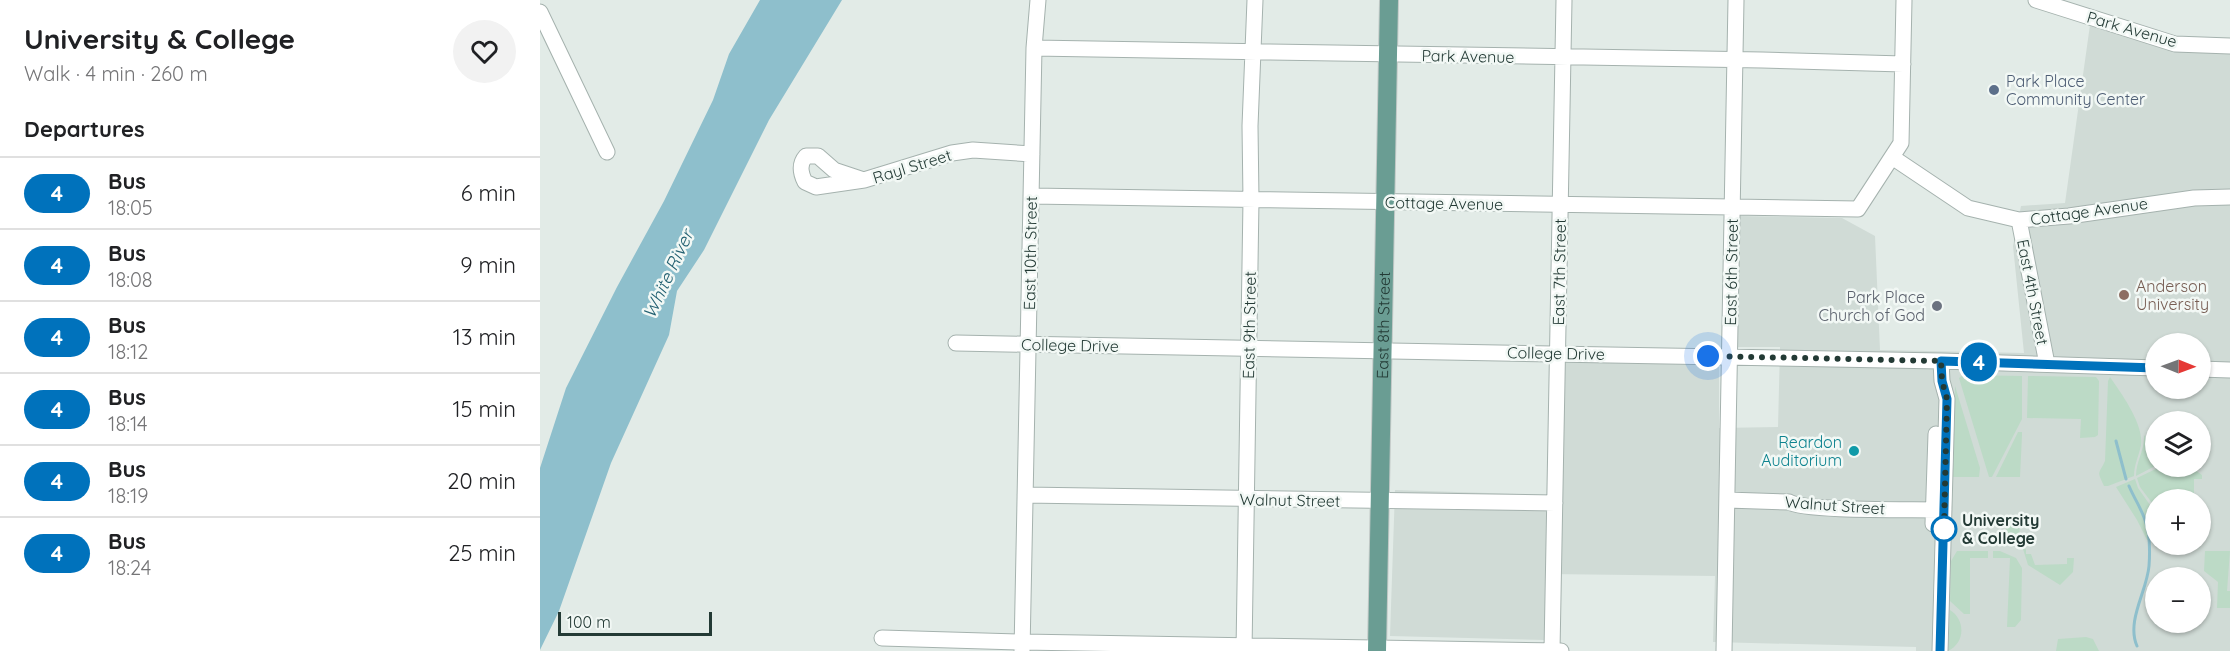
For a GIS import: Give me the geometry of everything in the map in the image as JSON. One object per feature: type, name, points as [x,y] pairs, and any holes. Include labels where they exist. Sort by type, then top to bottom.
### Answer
[{"type":"main road","name":"East 8th Street","points":[[1377,649],[1389,0]]},
{"type":"street","points":[[540,5],[546,0]]},
{"type":"street","name":"East 10th Street","points":[[1022,647],[1034,48],[1038,0]]},
{"type":"street","name":"East 9th Street","points":[[1244,648],[1251,200],[1250,126],[1255,0]]},
{"type":"street","name":"East 7th Street","points":[[1552,651],[1564,0]]},
{"type":"street","name":"East 6th Street","points":[[1724,651],[1736,0]]},
{"type":"street","points":[[1892,157],[1901,143],[1904,0]]},
{"type":"street","name":"Park Avenue","points":[[2037,0],[2175,44],[2230,46]]},
{"type":"street","points":[[540,12],[607,152]]},
{"type":"street","name":"Park Avenue","points":[[1034,48],[1735,59],[1903,64]]},
{"type":"street","name":"Rayl Street","points":[[864,180],[951,153],[973,150],[1032,154]]},
{"type":"street","name":"Cottage Avenue","points":[[1031,196],[1858,209],[1892,157],[1968,208],[2019,220],[2069,216],[2137,204],[2230,197]]},
{"type":"street","name":"East 4th Street","points":[[2019,220],[2047,364]]},
{"type":"street","name":"College Drive","points":[[956,343],[1941,361],[2145,368]]},
{"type":"street","points":[[1930,651],[1947,399],[1942,381],[1941,361]]},
{"type":"street","points":[[2211,369],[2230,370]]},
{"type":"street","name":"Walnut Street","points":[[1025,495],[1555,503]]},
{"type":"street","name":"Walnut Street","points":[[1727,500],[1939,510]]},
{"type":"street","points":[[1939,510],[1940,651]]},
{"type":"street","points":[[882,638],[1022,647],[1561,651]]},
{"type":"shaded area","name":"Anderson University","points":[[2090,25],[2230,51],[2230,651],[1916,651],[1916,647],[1713,642],[1715,576],[1547,574],[1546,640],[1390,636],[1395,490],[1547,495],[1551,362],[1719,365],[1719,428],[1778,427],[1780,347],[1736,347],[1739,216],[1842,218],[1875,236],[1880,350],[2024,353],[2013,246],[2021,206],[2065,203]]},
{"type":"green space","points":[[1963,375],[2022,376],[2022,419],[1992,477],[1989,477],[1959,378]]},
{"type":"green space","points":[[2028,376],[2096,377],[2099,381],[2098,435],[2080,438],[2081,419],[2027,418]]},
{"type":"green space","points":[[2110,377],[2135,418],[2141,445],[2134,476],[2104,486],[2099,473],[2105,461]]},
{"type":"green space","points":[[1955,386],[1980,468],[1979,477],[1953,477]]},
{"type":"green space","points":[[2018,432],[2022,432],[2020,477],[1996,477]]},
{"type":"green space","points":[[2144,435],[2145,471],[2136,476],[2137,465]]},
{"type":"green space","points":[[2145,474],[2145,477],[2202,477],[2202,479],[2194,479],[2194,489],[2145,489],[2145,494],[2137,478]]},
{"type":"green space","points":[[2135,479],[2145,498],[2145,536],[2137,520],[2116,487]]},
{"type":"green space","points":[[2002,516],[2019,517],[2020,545],[2011,545]]},
{"type":"green space","points":[[2023,549],[2026,549],[2026,554],[2031,554],[2035,565],[2067,564],[2067,558],[2074,558],[2073,572],[2060,585],[2028,565]]},
{"type":"green space","points":[[1957,551],[1988,551],[1988,558],[1970,558],[1970,614],[1964,614],[1950,601],[1951,561]]},
{"type":"green space","points":[[1993,551],[2000,551],[2016,558],[2022,568],[2021,620],[2015,627],[2007,627],[2010,558],[1993,558]]},
{"type":"green space","points":[[2211,551],[2230,551],[2227,591],[2230,591],[2230,608],[2217,608],[2218,582],[2211,576],[2211,567],[2204,567],[2205,555],[2211,555]]},
{"type":"green space","points":[[1950,610],[1959,620],[1961,631],[1958,643],[1948,651]]},
{"type":"green space","points":[[2086,637],[2093,639],[2099,651],[2056,651],[2058,639]]},
{"type":"water","name":"White River","points":[[760,0],[842,0],[769,120],[704,250],[677,291],[669,335],[611,463],[559,611],[540,650],[540,468],[566,388],[664,201],[713,100],[729,54]]},
{"type":"waterway","points":[[2116,441],[2126,479]]},
{"type":"waterway","points":[[2129,486],[2142,511],[2149,543],[2147,576],[2135,616],[2134,636],[2137,646]]},
{"type":"bus line","name":"4","points":[[1940,651],[1947,399],[1942,381],[1941,361],[2145,368]]},
{"type":"place","name":"Park Place Community Center","points":[[1994,90]]},
{"type":"place","name":"Anderson University","points":[[2124,295]]},
{"type":"place","name":"Park Place Church of God","points":[[1937,306]]},
{"type":"place","name":"Reardon Auditorium","points":[[1854,451]]},
{"type":"place","name":"University & College","points":[[1944,529]]},
{"type":"route","points":[[1708,356],[1941,361],[1942,381],[1947,399],[1944,529]]}]
